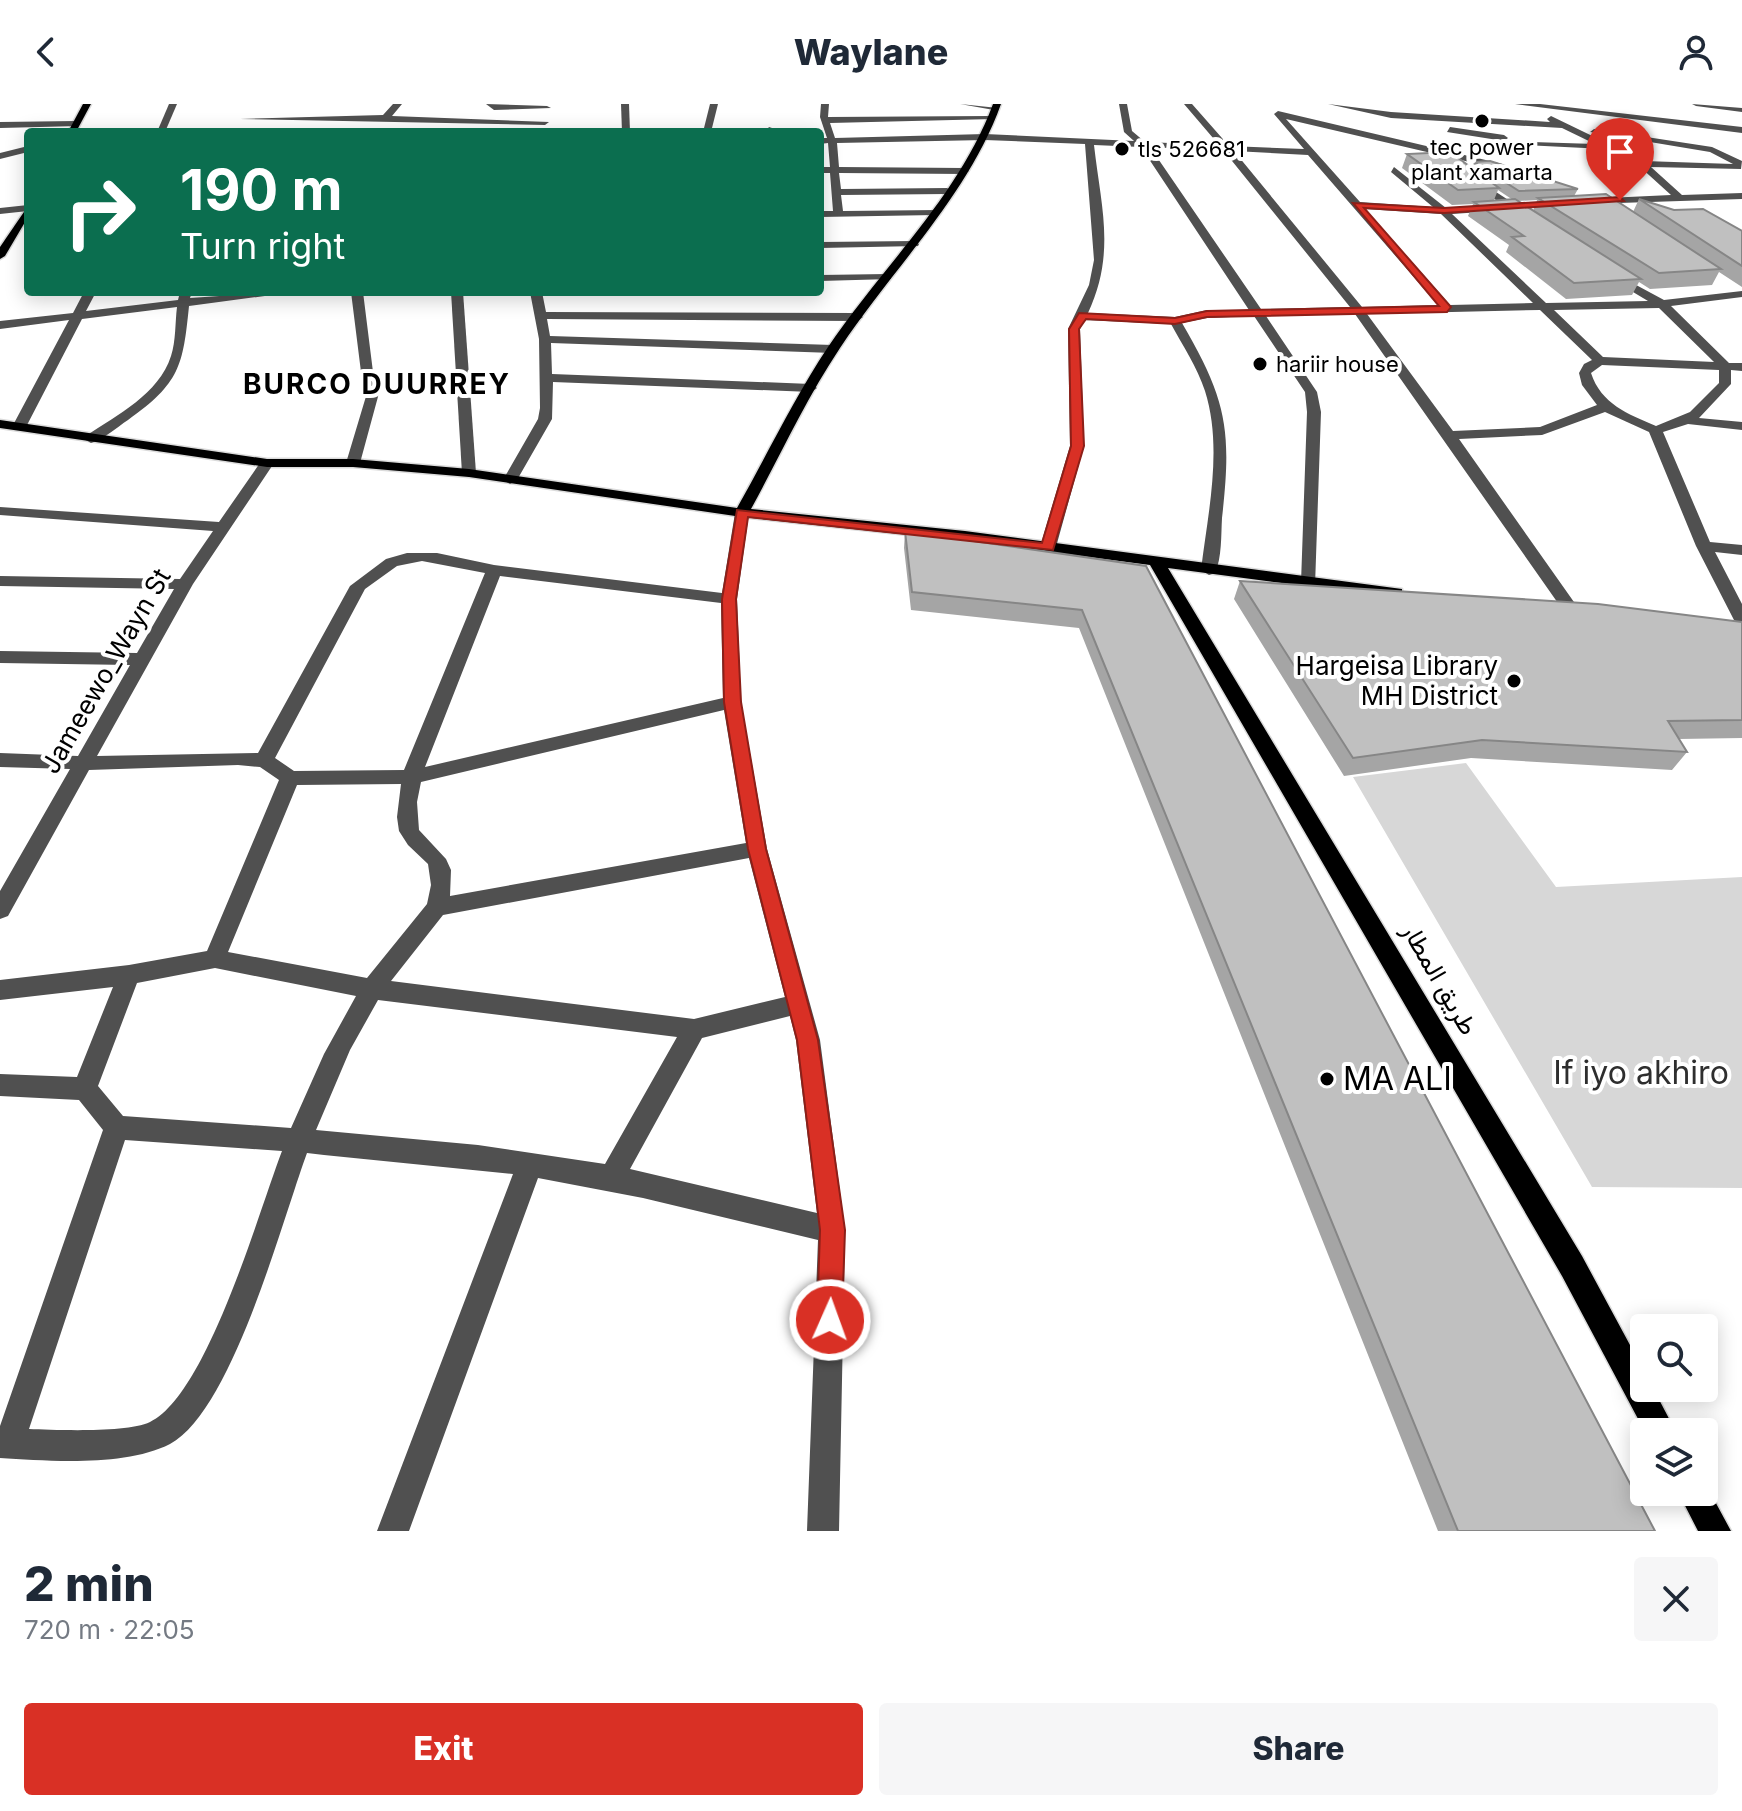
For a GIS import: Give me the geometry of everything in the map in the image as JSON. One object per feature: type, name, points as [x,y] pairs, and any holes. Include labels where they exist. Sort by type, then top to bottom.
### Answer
[{"type":"main road","points":[[74,128],[87,104]]},
{"type":"main road","points":[[742,513],[833,349],[914,244],[947,191],[964,171],[985,137],[994,111]]},
{"type":"main road","points":[[0,256],[24,215]]},
{"type":"main road","points":[[0,424],[267,463],[353,463],[469,473],[742,513],[965,536],[1418,595]]},
{"type":"main road","name":"طريق المطار","points":[[1157,563],[1572,1266],[1653,1418]]},
{"type":"main road","points":[[1542,609],[1581,613]]},
{"type":"main road","points":[[1702,1506],[1715,1531]]},
{"type":"street","points":[[163,128],[173,104]]},
{"type":"street","points":[[241,128],[249,104]]},
{"type":"street","points":[[385,118],[398,104]]},
{"type":"street","points":[[244,119],[385,118],[544,127],[548,106],[494,108],[490,104]]},
{"type":"street","points":[[625,104],[626,128]]},
{"type":"street","points":[[708,128],[714,104]]},
{"type":"street","points":[[825,104],[832,141],[838,214]]},
{"type":"street","points":[[964,104],[994,111]]},
{"type":"street","points":[[1123,104],[1128,132],[1144,145],[1311,392],[1314,412],[1309,583]]},
{"type":"street","points":[[1188,104],[1231,151],[1357,311],[1581,613]]},
{"type":"street","points":[[1271,104],[1447,309]]},
{"type":"street","points":[[1332,104],[1391,115],[1562,125]]},
{"type":"street","points":[[1457,104],[1480,120]]},
{"type":"street","points":[[1519,104],[1740,130]]},
{"type":"street","points":[[1696,104],[1742,110]]},
{"type":"street","points":[[1526,105],[1642,164],[1680,198]]},
{"type":"street","points":[[1725,109],[1740,130]]},
{"type":"street","points":[[826,120],[994,111]]},
{"type":"street","points":[[1278,114],[1522,173]]},
{"type":"street","points":[[1494,121],[1504,141]]},
{"type":"street","points":[[0,125],[74,128]]},
{"type":"street","points":[[1426,127],[1504,141],[1611,147]]},
{"type":"street","points":[[1574,129],[1742,154]]},
{"type":"street","points":[[824,141],[985,137],[1231,151],[1310,152]]},
{"type":"street","points":[[904,140],[909,170]]},
{"type":"street","points":[[1497,151],[1504,141]]},
{"type":"street","points":[[1048,547],[1077,446],[1074,329],[1095,285],[1100,243],[1089,142]]},
{"type":"street","points":[[0,156],[24,150]]},
{"type":"street","points":[[1712,150],[1742,166]]},
{"type":"street","points":[[1454,156],[1460,172],[1539,224]]},
{"type":"street","points":[[1642,164],[1742,166]]},
{"type":"street","points":[[824,170],[964,171]]},
{"type":"street","points":[[1394,170],[1444,211],[1600,361]]},
{"type":"street","points":[[835,192],[947,191]]},
{"type":"street","points":[[1572,198],[1742,196]]},
{"type":"street","points":[[1666,198],[1693,215]]},
{"type":"street","points":[[1598,200],[1610,209]]},
{"type":"street","points":[[1356,205],[1444,211],[1528,206]]},
{"type":"street","points":[[0,211],[24,208]]},
{"type":"street","points":[[824,214],[935,212]]},
{"type":"street","points":[[824,245],[914,244]]},
{"type":"street","points":[[1601,268],[1662,304],[1725,366],[1725,384],[1690,421]]},
{"type":"street","points":[[824,278],[887,277]]},
{"type":"street","points":[[1725,286],[1740,295]]},
{"type":"street","points":[[1082,316],[1175,321],[1207,314],[1662,304],[1740,295]]},
{"type":"street","points":[[19,427],[88,296]]},
{"type":"street","points":[[353,463],[373,393],[368,380],[358,296]]},
{"type":"street","points":[[457,296],[469,473]]},
{"type":"street","points":[[510,480],[545,419],[545,339],[537,296]]},
{"type":"street","points":[[0,325],[184,297],[178,355],[168,376],[148,397],[91,439]]},
{"type":"street","points":[[542,315],[857,317]]},
{"type":"street","points":[[1175,321],[1206,377],[1215,405],[1219,453],[1209,570]]},
{"type":"street","points":[[545,339],[833,349]]},
{"type":"street","points":[[1742,367],[1600,361],[1588,367],[1585,373],[1591,392],[1605,407],[1655,430],[1690,421],[1742,426]]},
{"type":"street","points":[[545,378],[811,388]]},
{"type":"street","points":[[1451,435],[1542,431],[1605,407]]},
{"type":"street","points":[[1655,430],[1737,627]]},
{"type":"street","name":"Jameewo_Wayn St","points":[[0,910],[185,584],[267,463]]},
{"type":"street","points":[[0,511],[223,527]]},
{"type":"street","points":[[742,513],[729,599],[732,702],[757,849],[808,1040],[832,1230],[823,1531]]},
{"type":"street","points":[[1704,546],[1742,550]]},
{"type":"street","points":[[264,760],[358,586],[377,568],[401,557],[416,556],[494,570],[729,599]]},
{"type":"street","points":[[117,1127],[4,1444],[130,1441],[160,1434],[184,1412],[215,1369],[299,1140],[372,989],[437,907],[444,882],[440,861],[412,837],[407,820],[410,777],[494,570]]},
{"type":"street","points":[[0,581],[185,584]]},
{"type":"street","points":[[0,657],[141,659]]},
{"type":"street","points":[[0,760],[82,763],[264,760],[290,778],[410,777],[732,702]]},
{"type":"street","points":[[215,959],[226,926],[290,778]]},
{"type":"street","points":[[437,907],[757,849]]},
{"type":"street","points":[[0,990],[129,975],[215,959],[372,989],[694,1029],[798,1004]]},
{"type":"street","points":[[85,1089],[129,975]]},
{"type":"street","points":[[611,1179],[694,1029]]},
{"type":"street","points":[[0,1085],[85,1089],[117,1127],[299,1140],[530,1164],[611,1179],[832,1230]]},
{"type":"street","points":[[393,1531],[530,1164]]},
{"type":"green space","name":"If iyo akhiro","points":[[1466,763],[1556,887],[1742,877],[1742,1188],[1592,1187],[1353,777]]},
{"type":"building","points":[[1450,152],[1499,188],[1458,190],[1407,154]]},
{"type":"building","points":[[1490,161],[1578,189],[1519,191],[1474,162]]},
{"type":"building","points":[[1606,194],[1721,269],[1659,273],[1538,198]]},
{"type":"building","points":[[1515,199],[1641,279],[1574,283],[1512,237],[1524,236],[1474,202]]},
{"type":"building","points":[[1639,199],[1674,210],[1703,209],[1742,231],[1742,266]]},
{"type":"building","name":"MA ALI","points":[[905,531],[1146,566],[1630,1484],[1630,1506],[1642,1506],[1655,1531],[1458,1531],[1082,610],[912,592]]},
{"type":"building","points":[[1240,581],[1598,604],[1742,622],[1742,720],[1668,721],[1687,752],[1482,740],[1353,758]]},
{"type":"place","name":"tec power plant xamarta","points":[[1482,121]]},
{"type":"place","name":"tls 526681","points":[[1122,149]]},
{"type":"place","name":"hariir house","points":[[1260,364]]},
{"type":"place","name":"Hargeisa Library MH District","points":[[1514,681]]},
{"type":"place","name":"MA ALI","points":[[1327,1079]]},
{"type":"district","name":"BURCO DUURREY","points":[[377,384]]},
{"type":"route","points":[[830,1320],[832,1230],[808,1040],[757,849],[732,702],[729,599],[742,513],[1048,547],[1077,446],[1074,329],[1082,316],[1175,321],[1207,314],[1447,309],[1356,205],[1444,211],[1620,200]]}]
